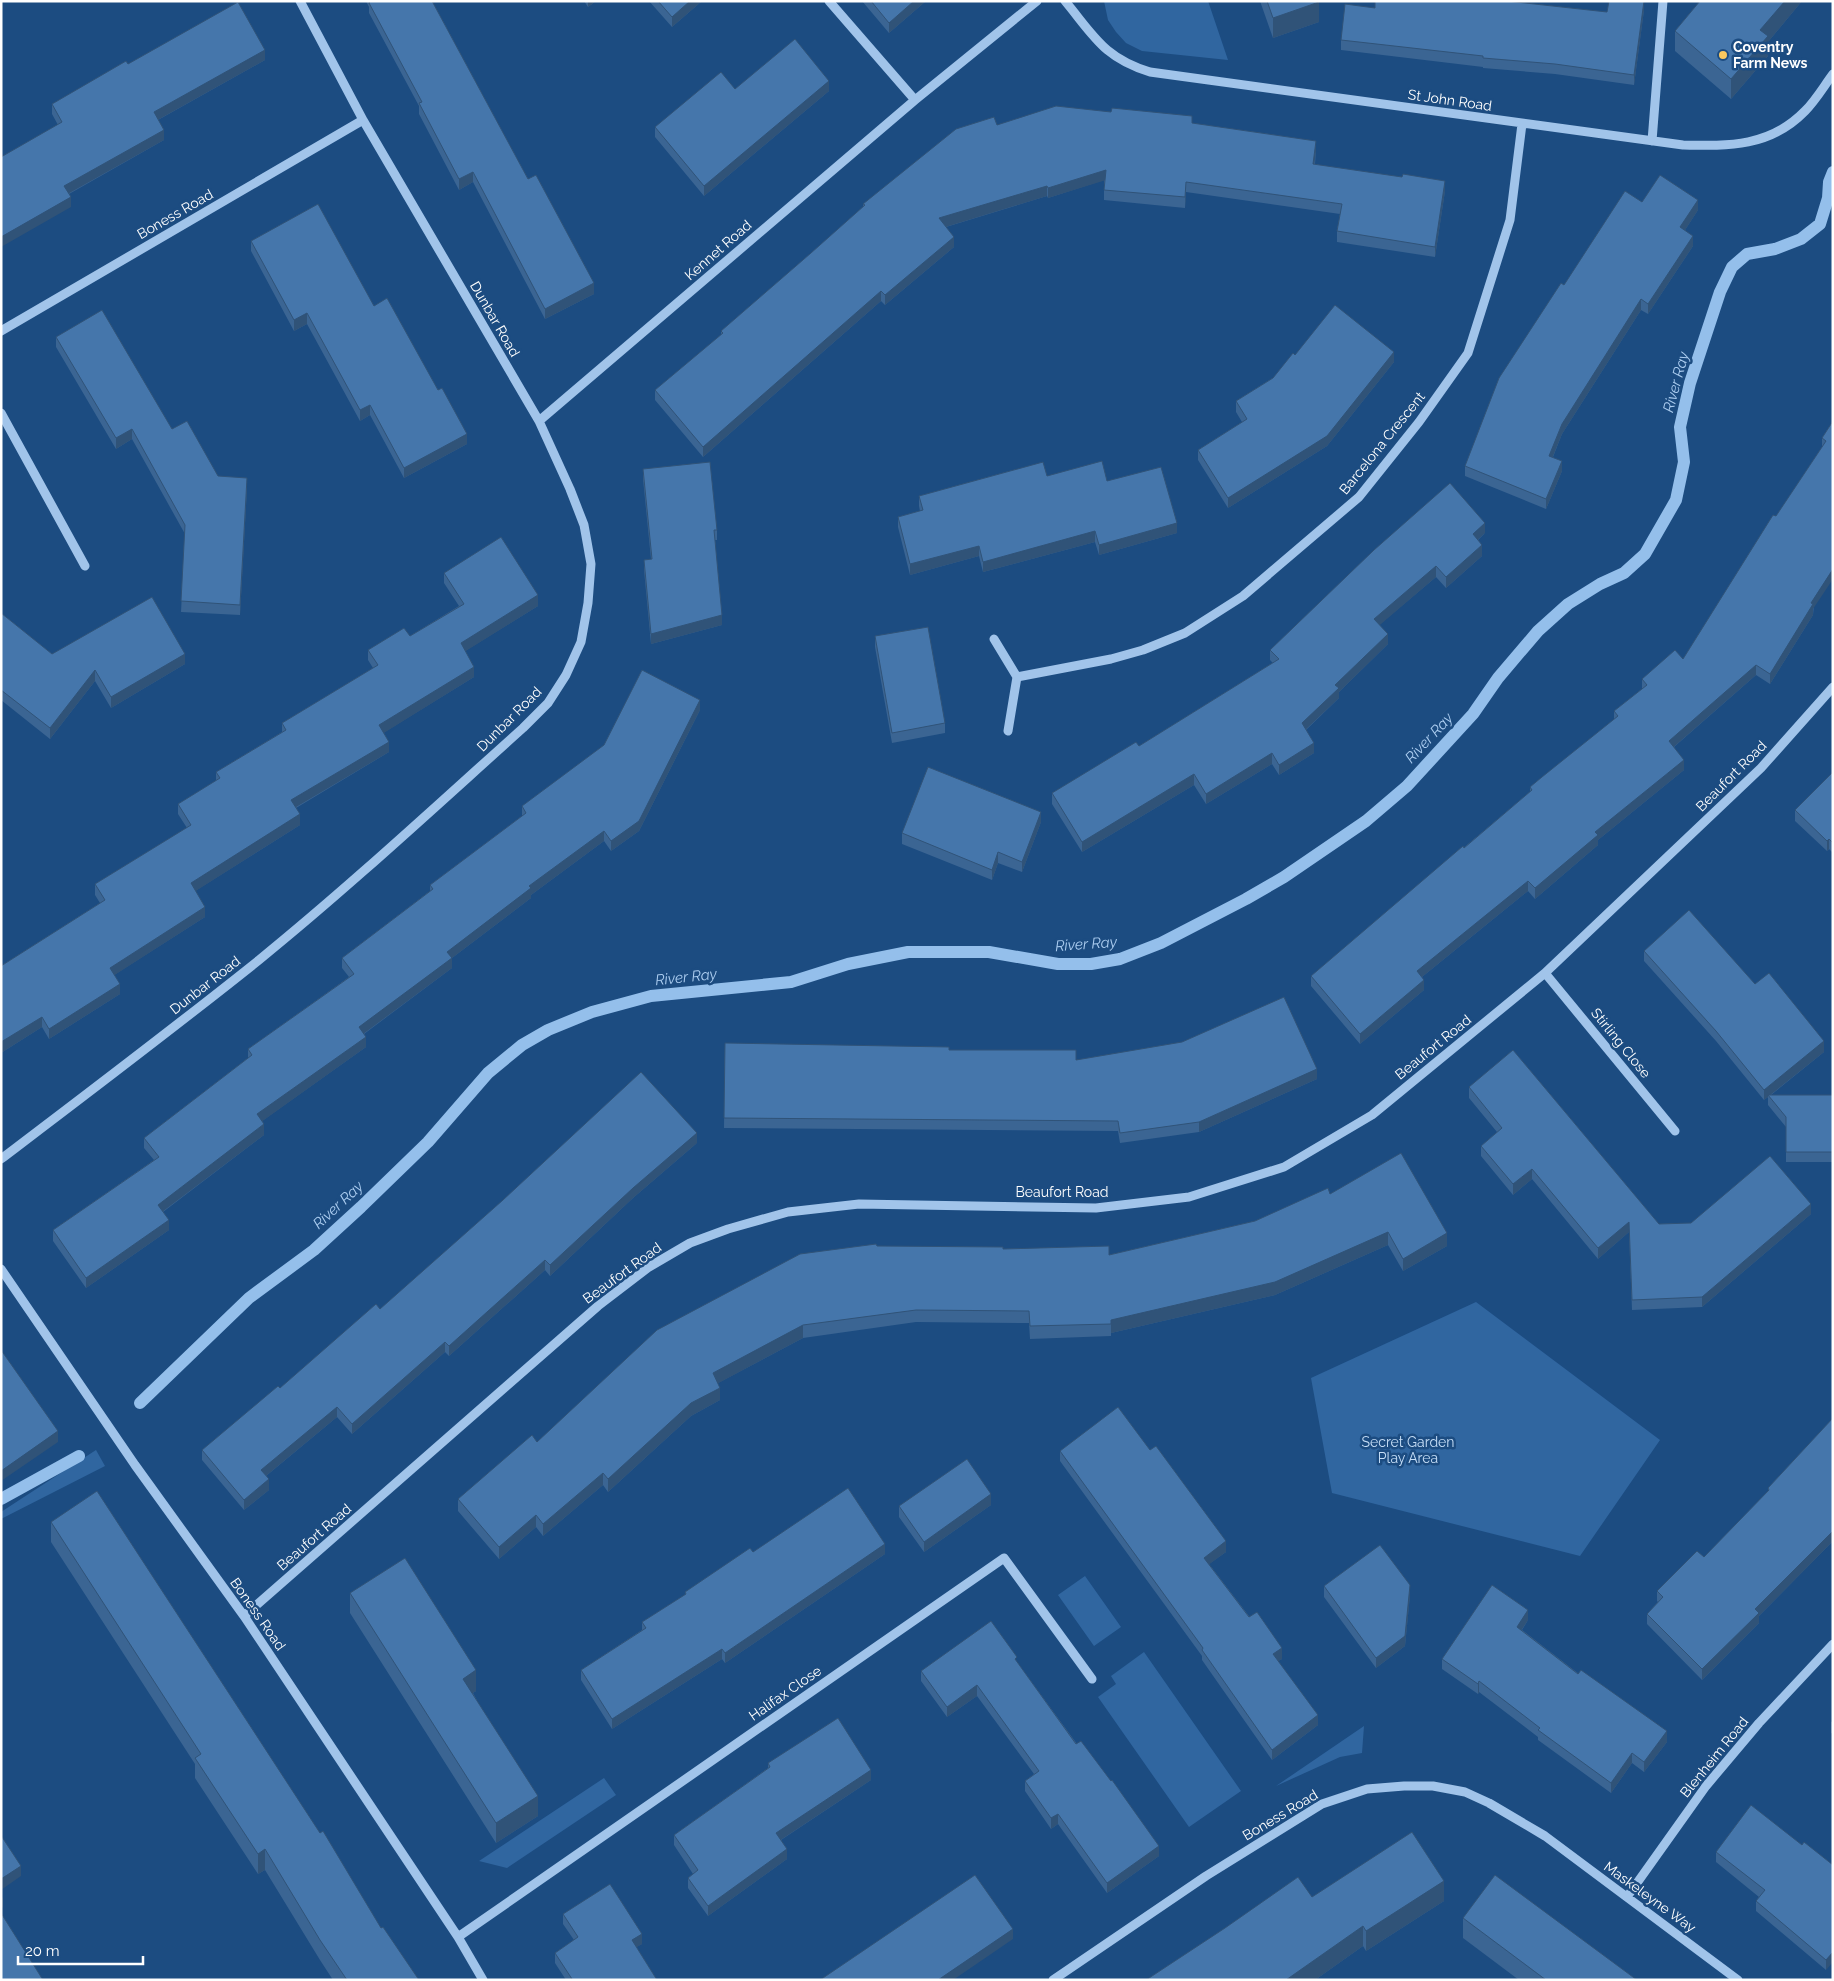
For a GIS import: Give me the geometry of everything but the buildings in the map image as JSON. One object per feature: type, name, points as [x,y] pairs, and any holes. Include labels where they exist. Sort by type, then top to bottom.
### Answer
[{"type":"street","name":"Dunbar Road","points":[[1,1159],[167,1033],[267,953],[494,754],[548,703],[566,674],[581,642],[588,603],[591,564],[584,525],[570,489],[539,422],[363,120],[300,1]]},
{"type":"street","points":[[830,1],[915,100]]},
{"type":"street","name":"Kennet Road","points":[[539,422],[915,100],[1037,1]]},
{"type":"street","name":"St John Road","points":[[1065,1],[1111,55],[1130,66],[1150,72],[1652,142],[1709,146],[1753,142],[1796,120],[1807,109],[1833,74]]},
{"type":"street","points":[[1652,142],[1663,1]]},
{"type":"street","name":"Boness Road","points":[[1,331],[363,120]]},
{"type":"street","name":"Barcelona Crescent","points":[[1017,677],[1119,657],[1143,650],[1185,633],[1243,596],[1359,497],[1420,422],[1468,353],[1510,220],[1522,124]]},
{"type":"street","points":[[1,413],[85,566]]},
{"type":"street","points":[[994,639],[1017,677],[1008,731]]},
{"type":"street","name":"Beaufort Road","points":[[244,1616],[598,1306],[649,1267],[690,1243],[728,1229],[788,1212],[859,1204],[1096,1208],[1189,1197],[1284,1167],[1372,1115],[1545,973],[1761,768],[1833,687]]},
{"type":"street","name":"Stirling Close","points":[[1545,973],[1675,1131]]},
{"type":"street","name":"Boness Road","points":[[1,1269],[130,1458],[244,1616],[458,1937],[483,1980]]},
{"type":"street","name":"Halifax Close","points":[[458,1937],[1004,1558],[1092,1679]]},
{"type":"street","name":"Blenheim Road","points":[[1627,1897],[1706,1786],[1759,1722],[1833,1644]]},
{"type":"street","name":"Boness Road","points":[[1053,1980],[1206,1876],[1297,1818],[1322,1804],[1367,1789],[1433,1786],[1465,1792],[1489,1803],[1545,1836]]},
{"type":"street","name":"Maskeleyne Way","points":[[1545,1836],[1738,1980]]},
{"type":"green space","points":[[1104,1],[1208,1],[1228,60],[1142,51],[1126,43],[1116,32],[1108,20]]},
{"type":"green space","name":"Secret Garden Play Area","points":[[1476,1302],[1660,1440],[1580,1556],[1332,1493],[1311,1378]]},
{"type":"green space","points":[[96,1450],[105,1466],[1,1519],[1,1512]]},
{"type":"green space","points":[[1085,1576],[1121,1627],[1094,1646],[1058,1595]]},
{"type":"green space","points":[[1144,1652],[1241,1791],[1189,1827],[1098,1697],[1116,1684],[1111,1676]]},
{"type":"green space","points":[[1364,1726],[1362,1753],[1340,1757],[1276,1786]]},
{"type":"green space","points":[[604,1778],[616,1795],[507,1868],[479,1861]]},
{"type":"waterway","name":"River Ray","points":[[140,1403],[249,1298],[314,1250],[361,1207],[428,1142],[488,1073],[522,1045],[548,1030],[592,1012],[651,996],[791,982],[848,964],[908,952],[989,952],[1058,964],[1091,964],[1120,959],[1161,943],[1246,899],[1284,877],[1366,821],[1407,786],[1473,714],[1498,678],[1538,631],[1568,604],[1600,584],[1624,573],[1645,554],[1676,500],[1684,462],[1680,427],[1690,383],[1720,292],[1732,267],[1747,254],[1775,249],[1801,239],[1820,224],[1833,172]]},
{"type":"waterway","name":"River Ray","points":[[1,1499],[79,1456]]},
{"type":"place","name":"Coventry Farm News","points":[[1723,55]]}]
